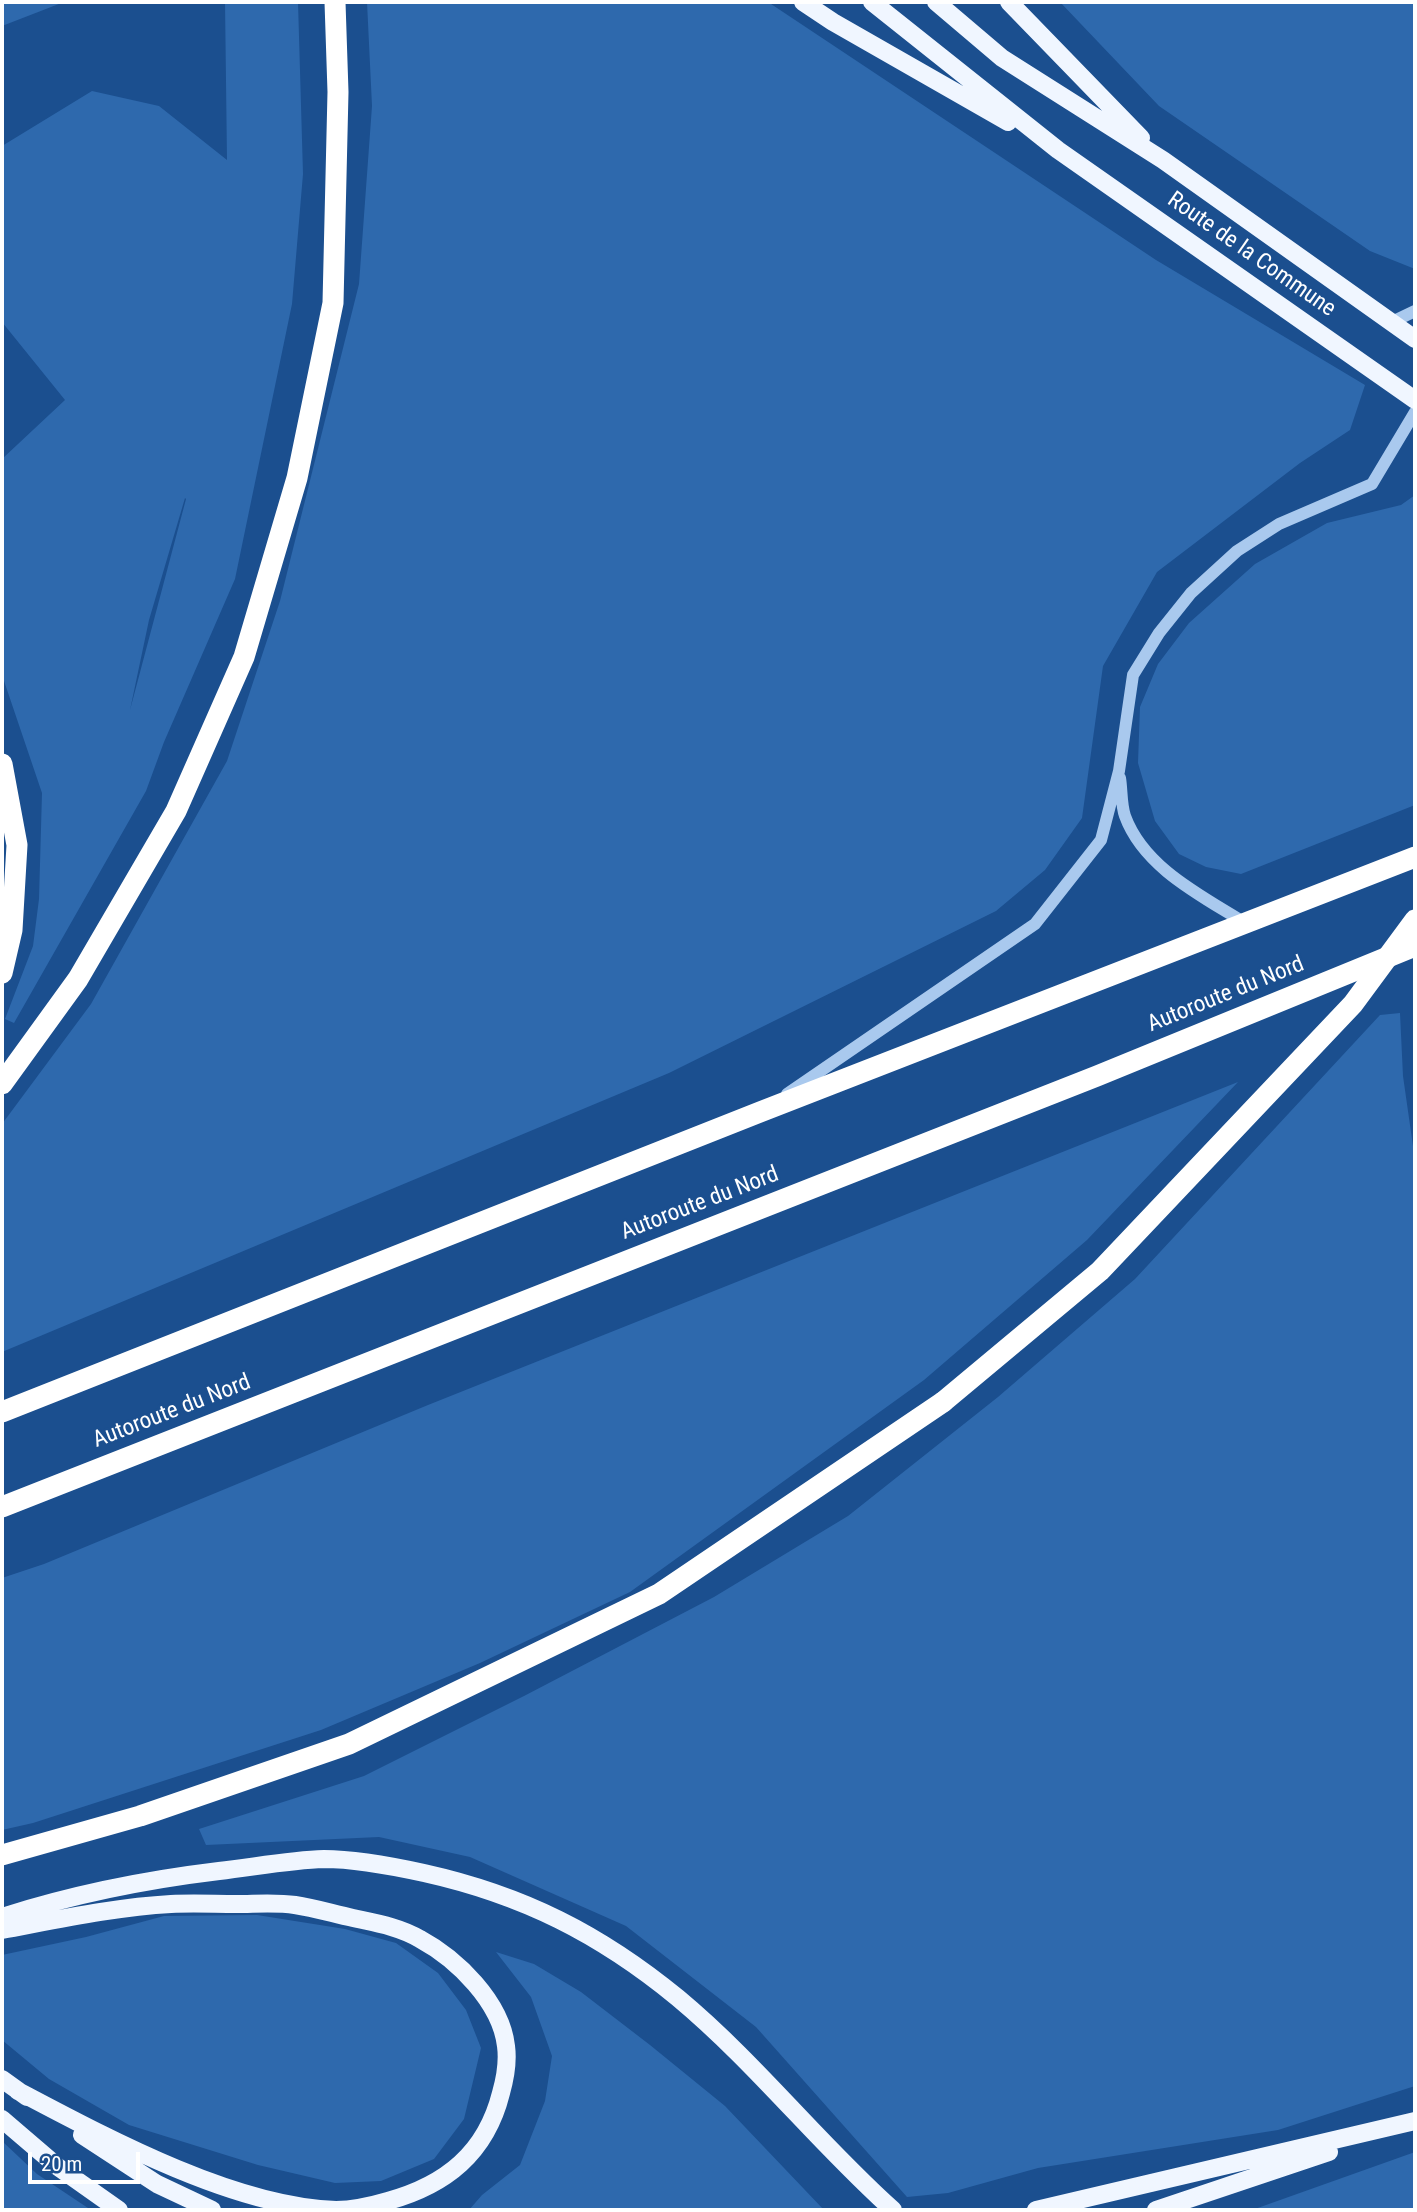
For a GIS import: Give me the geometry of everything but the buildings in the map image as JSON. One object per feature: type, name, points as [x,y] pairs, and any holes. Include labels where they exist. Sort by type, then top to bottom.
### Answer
[{"type":"highway","points":[[2,1084],[78,979],[176,811],[244,657],[297,478],[333,303],[338,92],[335,2]]},
{"type":"highway","points":[[2,764],[17,845],[12,930],[2,973]]},
{"type":"highway","points":[[2,1412],[1415,857]]},
{"type":"highway","points":[[2,1855],[141,1816],[361,1738],[659,1594],[943,1402],[1100,1271],[1353,1003],[1415,920]]},
{"type":"highway","name":"Autoroute du Nord","points":[[2,1507],[1097,1076],[1415,946]]},
{"type":"main road","points":[[803,2],[833,22],[1058,150]]},
{"type":"main road","points":[[872,2],[1058,150]]},
{"type":"main road","name":"Route de la Commune","points":[[936,2],[1002,58],[1163,160],[1415,339]]},
{"type":"main road","name":"Route de la Commune","points":[[1009,2],[1163,160]]},
{"type":"main road","name":"Route de la Commune","points":[[1058,150],[1415,400]]},
{"type":"main road","points":[[2,1917],[59,1898],[160,1878],[325,1859],[392,1866],[473,1884],[524,1903],[575,1927],[629,1960],[729,2045],[893,2210]]},
{"type":"main road","points":[[2,1930],[170,1904],[294,1905],[390,1926],[419,1937],[468,1974],[497,2018],[506,2045],[504,2080],[497,2110],[480,2142],[457,2167],[437,2183],[402,2197],[365,2207],[339,2210],[296,2207],[234,2189],[180,2169],[98,2133],[18,2091]]},
{"type":"main road","points":[[2,2079],[84,2137],[158,2184],[212,2210]]},
{"type":"main road","points":[[2,2119],[58,2167],[119,2210]]},
{"type":"main road","points":[[1036,2210],[1415,2122]]},
{"type":"main road","points":[[1156,2210],[1415,2122]]},
{"type":"lane","points":[[1390,323],[1415,312]]},
{"type":"lane","points":[[761,1112],[1035,924],[1101,840],[1119,771],[1133,675],[1159,633],[1191,593],[1237,551],[1279,524],[1372,484],[1415,412]]},
{"type":"lane","points":[[1119,771],[1125,816],[1145,853],[1193,890],[1245,923]]},
{"type":"shaded area","points":[[2,2],[64,2],[2,26]]},
{"type":"shaded area","points":[[225,2],[298,2],[303,174],[292,304],[235,579],[164,742],[146,791],[14,1023],[5,1019],[33,946],[39,899],[42,793],[2,675],[2,459],[65,400],[2,322],[2,146],[92,91],[159,106],[227,160]],"holes":[[[186,499],[130,710],[149,620]]]},
{"type":"shaded area","points":[[367,2],[768,2],[1156,260],[1365,385],[1350,430],[1300,463],[1157,572],[1103,666],[1082,818],[1045,870],[996,911],[669,1073],[2,1352],[2,1124],[91,1004],[227,761],[280,601],[359,284],[372,106]]},
{"type":"shaded area","points":[[1060,2],[1415,2],[1415,269],[1370,251],[1159,106]]},
{"type":"shaded area","points":[[1415,495],[1415,805],[1241,874],[1206,867],[1179,854],[1155,821],[1138,763],[1140,707],[1158,664],[1189,623],[1255,564],[1327,523],[1401,505]]},
{"type":"shaded area","points":[[1400,1013],[1403,1076],[1415,1160],[1415,2086],[1278,2130],[1038,2168],[948,2193],[907,2197],[756,2027],[626,1926],[470,1857],[379,1837],[206,1845],[199,1829],[364,1776],[714,1597],[848,1516],[998,1397],[1135,1279],[1380,1015]]},
{"type":"shaded area","points":[[1238,1082],[1087,1240],[924,1380],[630,1592],[480,1663],[321,1730],[33,1823],[2,1830],[2,1578],[44,1564],[428,1405]]},
{"type":"shaded area","points":[[257,1915],[345,1929],[396,1943],[438,1973],[466,2010],[481,2048],[464,2119],[434,2159],[381,2181],[335,2183],[258,2165],[129,2125],[49,2079],[2,2040],[2,1955],[86,1937],[164,1916]]},
{"type":"shaded area","points":[[496,1952],[534,1964],[581,1992],[650,2045],[725,2106],[824,2210],[469,2210],[482,2195],[520,2165],[545,2101],[552,2056],[531,1997]]},
{"type":"shaded area","points":[[2,2141],[37,2174],[91,2210],[2,2210]]},
{"type":"shaded area","points":[[1415,2152],[1415,2210],[1252,2210]]}]
